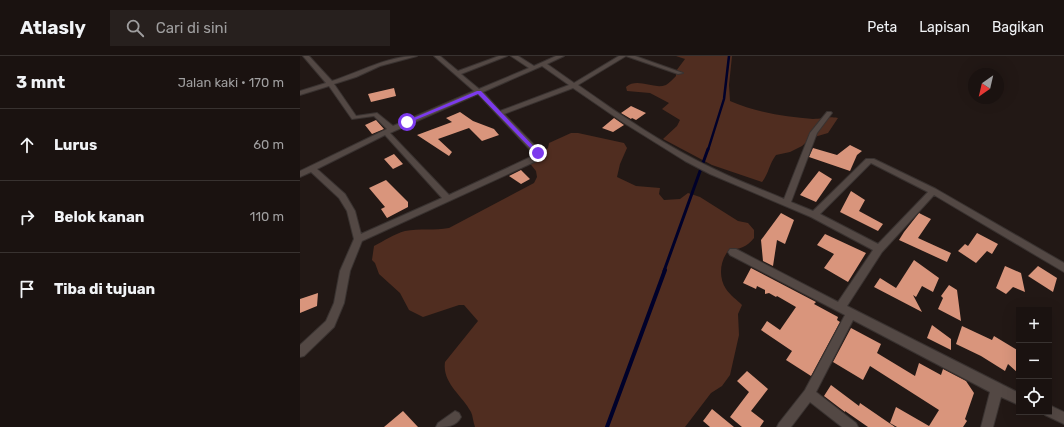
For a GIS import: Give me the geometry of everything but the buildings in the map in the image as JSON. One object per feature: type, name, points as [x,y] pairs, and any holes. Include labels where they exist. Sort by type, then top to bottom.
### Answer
[{"type":"street","points":[[306,56],[330,84],[354,118],[375,114],[448,199]]},
{"type":"street","points":[[300,93],[330,84],[378,65],[414,56]]},
{"type":"street","points":[[358,238],[448,199],[540,156],[479,92],[437,56]]},
{"type":"street","points":[[457,73],[504,56]]},
{"type":"street","points":[[514,56],[534,68]]},
{"type":"street","points":[[300,174],[389,130],[561,56]]},
{"type":"street","points":[[500,113],[572,86],[623,56]]},
{"type":"street","points":[[629,56],[680,73]]},
{"type":"street","points":[[543,64],[572,86],[626,122],[688,159],[713,172],[814,215],[879,249]]},
{"type":"street","points":[[786,203],[814,133],[829,113]]},
{"type":"street","points":[[814,215],[869,161],[874,161],[933,191],[1064,268]]},
{"type":"street","points":[[300,352],[330,324],[339,303],[345,271],[358,238],[351,211],[342,196],[312,168]]},
{"type":"street","points":[[840,308],[879,249],[933,191]]},
{"type":"street","points":[[733,252],[1016,398]]},
{"type":"street","points":[[783,427],[809,394],[851,314]]},
{"type":"street","points":[[987,427],[997,389]]},
{"type":"street","points":[[809,394],[852,427]]},
{"type":"street","points":[[1052,412],[1064,418]]},
{"type":"street","points":[[442,427],[455,416]]},
{"type":"shaded area","points":[[676,56],[732,56],[729,85],[730,101],[740,105],[760,111],[792,117],[813,119],[830,117],[838,118],[828,133],[811,138],[802,146],[790,152],[776,155],[762,182],[712,165],[663,139],[677,126],[680,120],[662,109],[669,103],[650,93],[627,91],[626,87],[635,83],[656,86],[666,85],[676,76],[676,71],[685,59]]},
{"type":"shaded area","points":[[571,133],[578,133],[624,143],[627,148],[620,164],[617,177],[636,186],[660,188],[659,194],[664,200],[680,199],[688,193],[700,197],[738,221],[748,223],[754,230],[754,238],[749,244],[740,248],[729,250],[726,254],[721,269],[723,284],[742,305],[738,314],[739,335],[730,375],[722,386],[711,393],[685,427],[475,427],[471,412],[450,383],[445,369],[445,362],[478,321],[464,305],[459,305],[423,317],[409,310],[400,293],[379,274],[375,263],[372,260],[374,246],[401,232],[410,230],[449,228],[534,183],[537,177],[536,171],[528,161],[548,148],[549,143]]},
{"type":"waterway","points":[[708,150],[724,99],[729,56]]},
{"type":"waterway","points":[[664,271],[708,149]]},
{"type":"waterway","points":[[607,427],[665,270]]},
{"type":"route","points":[[407,122],[479,92],[538,153]]}]
